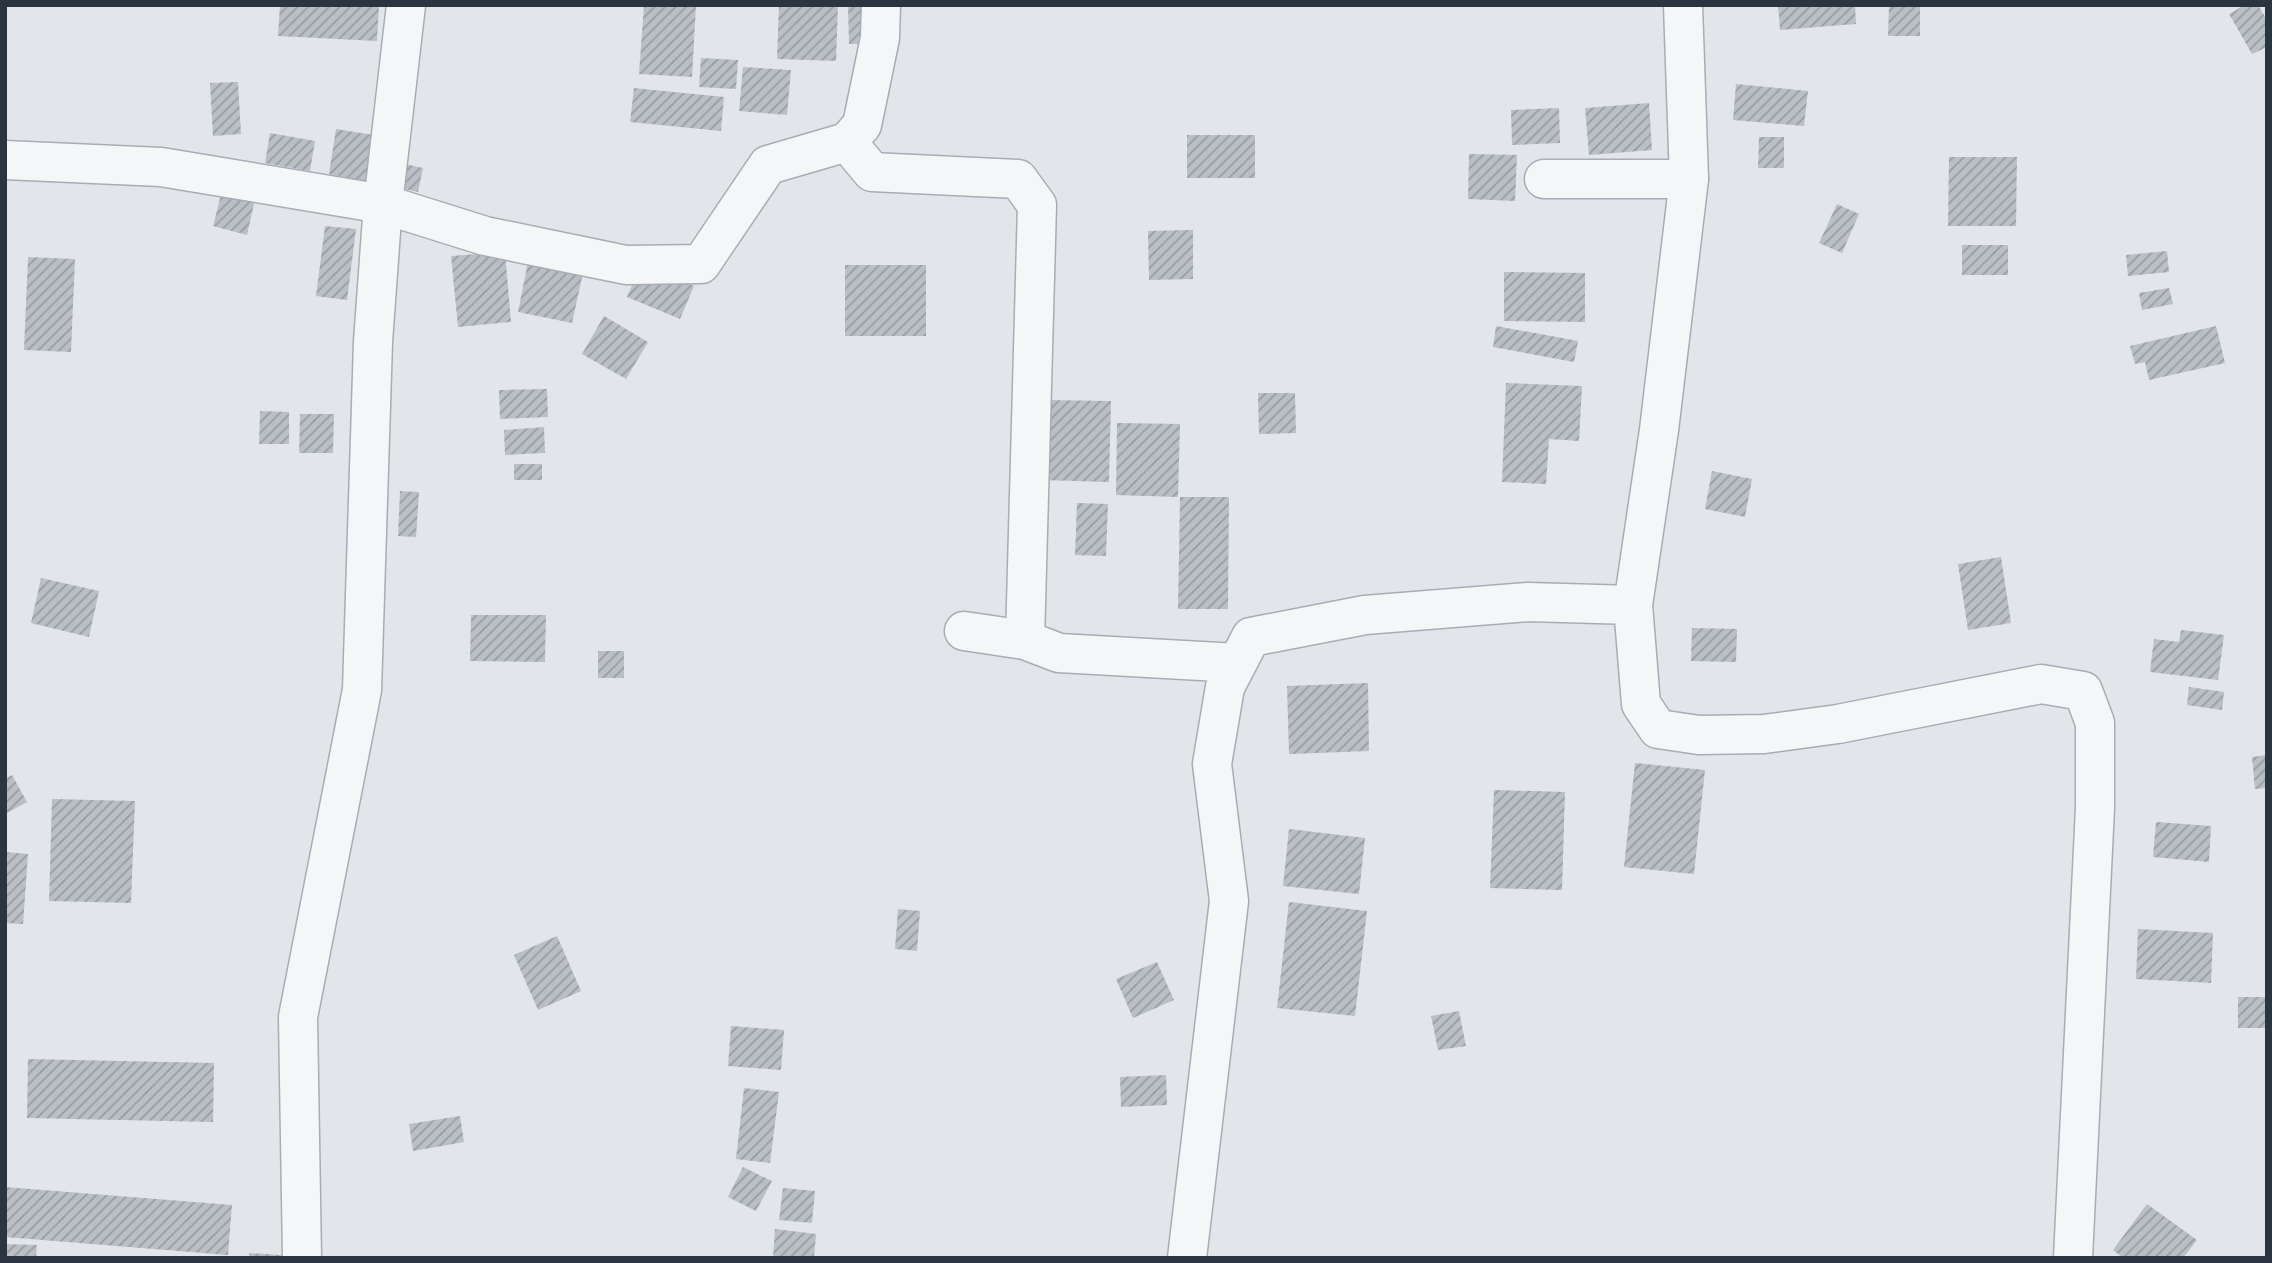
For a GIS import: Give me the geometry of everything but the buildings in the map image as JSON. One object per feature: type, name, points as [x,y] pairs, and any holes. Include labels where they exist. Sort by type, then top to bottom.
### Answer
[{"type":"street","points":[[302,1258],[298,1017],[362,690],[373,342],[383,204],[406,5]]},
{"type":"street","points":[[5,160],[161,167],[383,204],[485,236],[626,265],[701,264],[768,165],[847,142],[862,125],[880,38],[881,5]]},
{"type":"street","points":[[1683,5],[1689,179],[1659,430],[1633,605],[1641,704],[1658,729],[1699,735],[1764,734],[1838,724],[2042,684],[2083,691],[2095,723],[2095,808],[2073,1258]]},
{"type":"street","points":[[847,142],[873,172],[1018,179],[1037,205],[1025,640]]},
{"type":"street","points":[[1544,179],[1689,179]]},
{"type":"street","points":[[1187,1258],[1228,901],[1212,764],[1225,687],[1251,637],[1365,615],[1528,602],[1633,605]]},
{"type":"street","points":[[964,631],[1025,640],[1059,653],[1237,663]]}]
